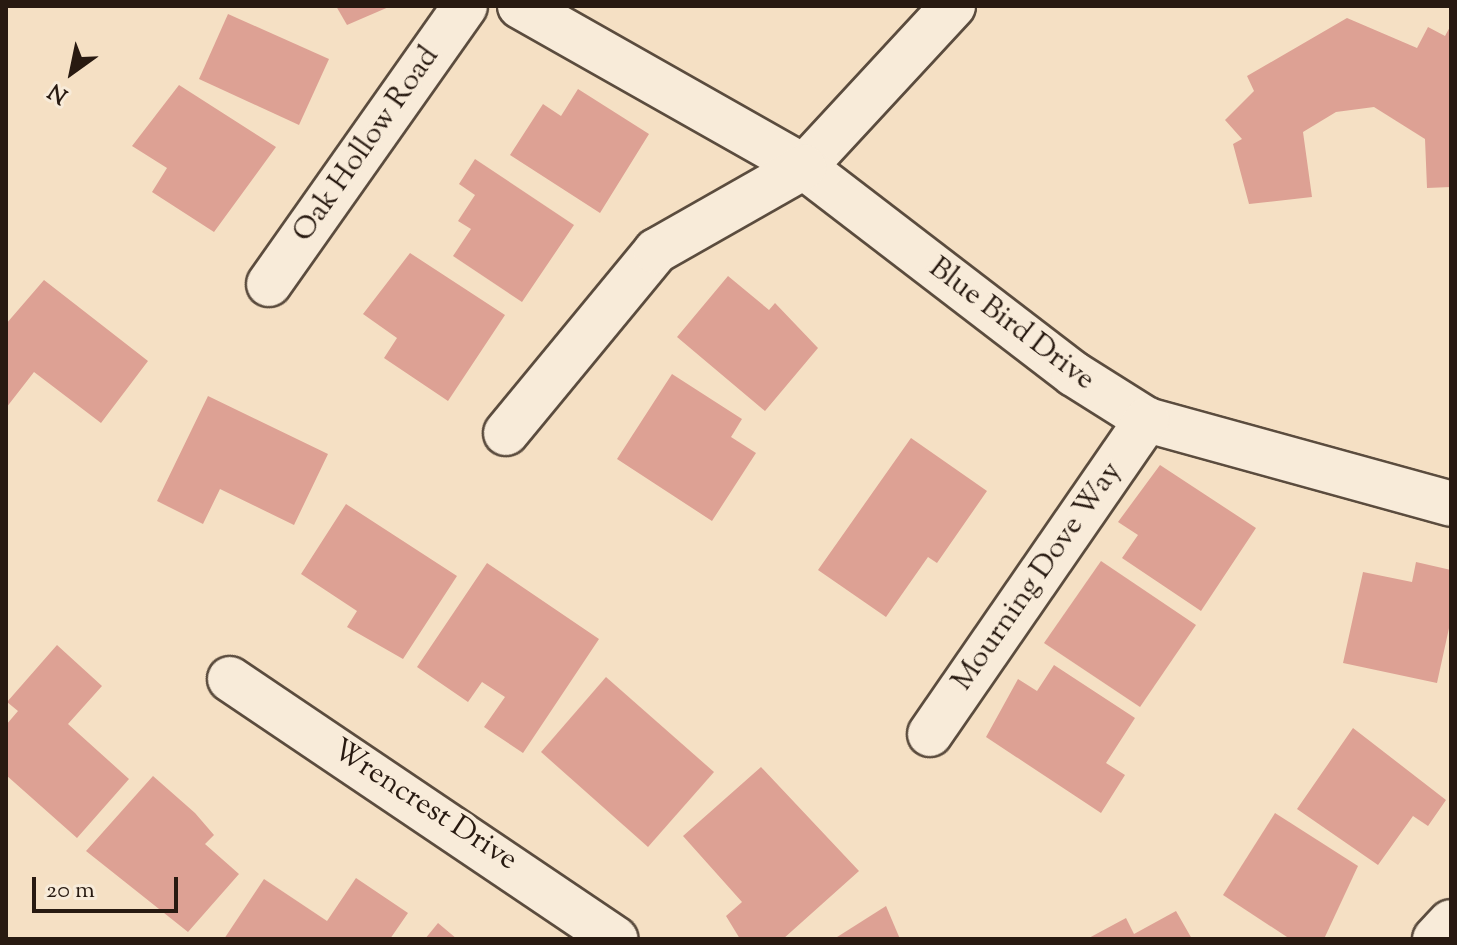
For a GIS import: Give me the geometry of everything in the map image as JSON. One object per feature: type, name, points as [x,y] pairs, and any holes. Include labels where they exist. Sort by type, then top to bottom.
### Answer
[{"type":"street","name":"Oak Hollow Road","points":[[269,284],[465,6]]},
{"type":"street","points":[[520,6],[804,167]]},
{"type":"street","points":[[506,433],[656,251],[804,167],[953,6]]},
{"type":"street","name":"Blue Bird Drive","points":[[804,167],[1074,374],[1147,420],[1451,504]]},
{"type":"street","name":"Mourning Dove Way","points":[[930,734],[1147,420]]},
{"type":"street","name":"Wrencrest Drive","points":[[230,679],[615,939]]},
{"type":"street","points":[[1435,939],[1451,922]]},
{"type":"building","points":[[336,6],[391,6],[347,25]]},
{"type":"building","points":[[228,14],[329,59],[299,125],[199,79]]},
{"type":"building","points":[[1347,18],[1417,48],[1428,27],[1445,36],[1451,25],[1451,187],[1427,188],[1425,139],[1374,107],[1336,112],[1303,132],[1312,197],[1249,204],[1233,144],[1242,139],[1225,120],[1254,91],[1247,76]]},
{"type":"building","points":[[179,85],[276,147],[214,232],[152,192],[167,168],[132,146]]},
{"type":"building","points":[[578,89],[649,134],[600,213],[510,155],[543,104],[561,116]]},
{"type":"building","points":[[475,159],[574,225],[522,302],[453,256],[471,229],[458,221],[475,195],[459,184]]},
{"type":"building","points":[[410,253],[505,315],[448,401],[384,358],[397,338],[363,314]]},
{"type":"building","points":[[728,276],[769,310],[775,303],[818,348],[765,411],[677,337]]},
{"type":"building","points":[[44,280],[148,361],[101,423],[34,372],[6,408],[6,324]]},
{"type":"building","points":[[672,374],[742,419],[731,437],[756,453],[712,521],[617,459]]},
{"type":"building","points":[[208,396],[328,454],[294,525],[220,489],[203,524],[157,501]]},
{"type":"building","points":[[911,438],[987,491],[937,563],[928,557],[886,617],[818,570]]},
{"type":"building","points":[[1160,465],[1256,528],[1201,611],[1122,558],[1138,535],[1118,522]]},
{"type":"building","points":[[346,504],[457,576],[403,659],[347,627],[357,611],[301,574]]},
{"type":"building","points":[[1101,561],[1196,625],[1140,707],[1044,643]]},
{"type":"building","points":[[1416,562],[1451,570],[1451,619],[1437,683],[1343,663],[1363,572],[1412,582]]},
{"type":"building","points":[[487,563],[599,639],[523,753],[484,727],[505,697],[482,682],[468,702],[417,667]]},
{"type":"building","points":[[57,645],[102,686],[68,724],[129,779],[77,838],[6,775],[6,725],[18,711],[7,702]]},
{"type":"building","points":[[1054,665],[1135,718],[1106,763],[1125,775],[1101,813],[986,737],[1018,679],[1037,691]]},
{"type":"building","points":[[606,677],[714,772],[648,847],[541,752]]},
{"type":"building","points":[[1353,728],[1446,800],[1428,826],[1413,816],[1378,865],[1297,809]]},
{"type":"building","points":[[761,767],[859,871],[783,939],[740,939],[726,916],[742,902],[683,836]]},
{"type":"building","points":[[153,776],[195,813],[214,835],[205,844],[239,874],[188,932],[86,851]]},
{"type":"building","points":[[1275,813],[1358,866],[1324,939],[1290,939],[1223,895]]},
{"type":"building","points":[[356,878],[408,913],[390,939],[224,939],[264,879],[327,921]]},
{"type":"building","points":[[886,906],[900,939],[834,939]]},
{"type":"building","points":[[1176,911],[1192,939],[1087,939],[1126,918],[1134,934]]},
{"type":"building","points":[[438,923],[457,939],[425,939]]}]
